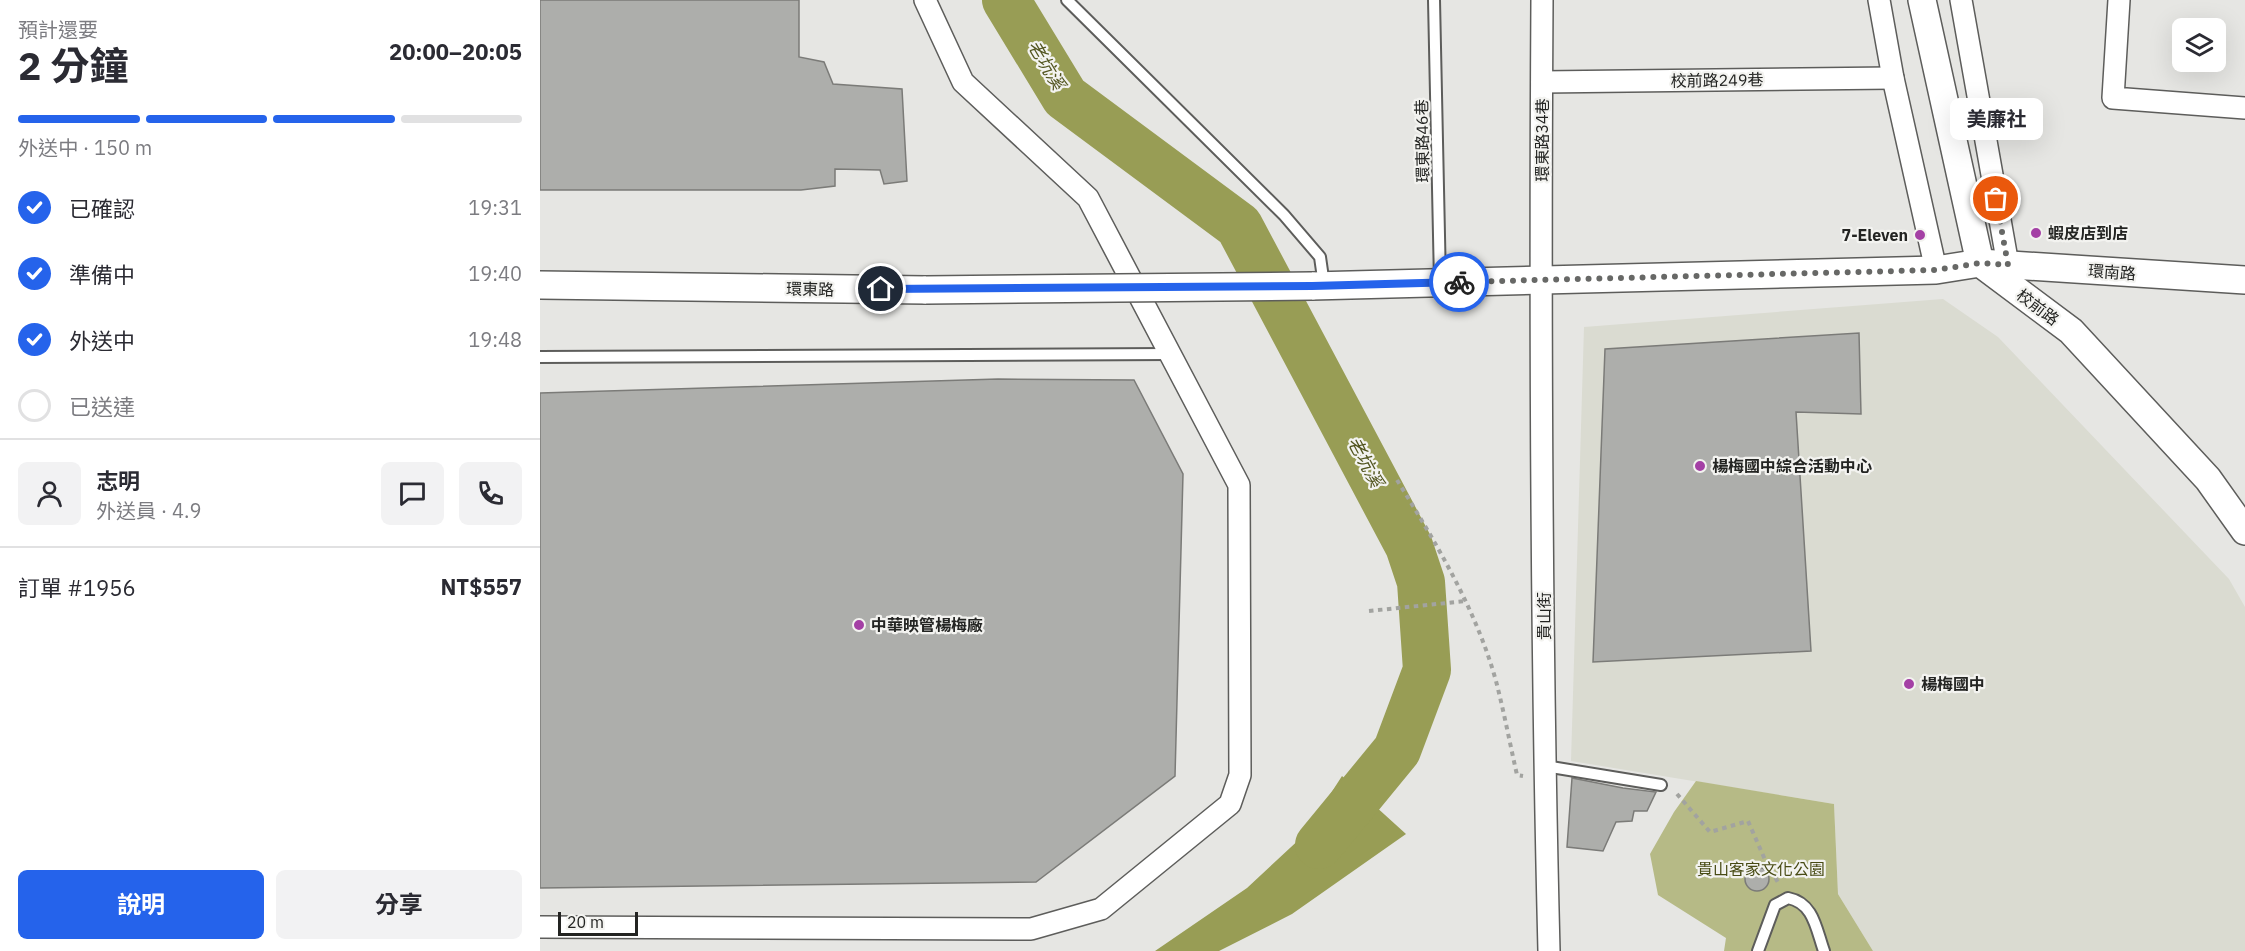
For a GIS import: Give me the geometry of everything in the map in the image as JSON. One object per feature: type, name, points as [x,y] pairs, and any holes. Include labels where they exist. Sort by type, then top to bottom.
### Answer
[{"type":"street","points":[[540,927],[1031,929],[1101,909],[1230,804],[1240,775],[1239,485],[1088,198],[963,82],[925,0]]},
{"type":"street","name":"環東路34巷","points":[[1542,0],[1542,280]]},
{"type":"street","points":[[1879,0],[1893,78],[1936,270]]},
{"type":"street","points":[[1922,0],[1980,263]]},
{"type":"street","points":[[1961,0],[2008,265]]},
{"type":"street","points":[[2119,0],[2113,98],[2245,108]]},
{"type":"street","name":"校前路249巷","points":[[1542,82],[1893,78]]},
{"type":"street","name":"環東路","points":[[540,285],[926,290],[1318,286],[1936,270],[1980,263]]},
{"type":"street","name":"環南路","points":[[1980,263],[2245,280]]},
{"type":"street","name":"校前路","points":[[1980,263],[2071,331],[2208,479],[2245,531]]},
{"type":"street","name":"貴山街","points":[[1542,280],[1545,772],[1549,951]]},
{"type":"lane","points":[[1066,0],[1284,215],[1320,257],[1318,286]]},
{"type":"lane","name":"環東路46巷","points":[[1434,0],[1440,282]]},
{"type":"lane","points":[[540,357],[1170,354]]},
{"type":"lane","points":[[1545,772],[1661,784]]},
{"type":"lane","points":[[1758,951],[1774,905],[1788,897],[1799,900],[1808,908],[1824,951]]},
{"type":"path","points":[[1397,480],[1423,521],[1466,601],[1495,680],[1517,775],[1545,772]]},
{"type":"path","points":[[1369,611],[1466,601]]},
{"type":"path","points":[[1661,784],[1671,787],[1710,832],[1748,821],[1766,862],[1788,897]]},
{"type":"shaded area","name":"楊梅國中","points":[[1943,299],[1998,337],[2229,579],[2245,607],[2245,951],[1873,951],[1838,894],[1834,804],[1571,761],[1584,327]]},
{"type":"shaded area","points":[[1342,776],[1406,834],[1292,914],[1219,951],[1155,951],[1247,888],[1304,835]]},
{"type":"green space","name":"貴山客家文化公園","points":[[1696,781],[1834,804],[1838,894],[1873,951],[1724,951],[1726,938],[1658,895],[1650,854],[1674,812]]},
{"type":"building","points":[[540,0],[799,0],[799,57],[824,62],[833,84],[902,89],[907,181],[884,184],[880,170],[835,169],[835,186],[801,190],[540,190]]},
{"type":"building","name":"楊梅國中綜合活動中心","points":[[1859,333],[1861,414],[1796,412],[1811,651],[1593,662],[1605,349]]},
{"type":"building","name":"中華映管楊梅廠","points":[[998,379],[1134,380],[1183,474],[1175,776],[1036,882],[540,888],[540,393]]},
{"type":"building","points":[[1572,778],[1656,792],[1647,811],[1634,811],[1632,821],[1616,822],[1603,851],[1567,847]]},
{"type":"building","points":[[1757,867],[1765,871],[1769,879],[1765,887],[1757,891],[1749,887],[1745,879],[1749,871]]},
{"type":"waterway","name":"老坑溪","points":[[1006,0],[1065,97],[1239,226],[1409,546],[1421,582],[1427,670],[1397,750],[1319,845]]},
{"type":"way so far","points":[[1459,282],[1936,270],[1980,263],[2008,265],[1996,199]]},
{"type":"place","name":"美廉社","points":[[1996,199]]},
{"type":"place","name":"蝦皮店到店","points":[[2036,233]]},
{"type":"place","name":"7-Eleven","points":[[1920,235]]},
{"type":"place","name":"楊梅國中綜合活動中心","points":[[1700,466]]},
{"type":"place","name":"中華映管楊梅廠","points":[[859,625]]},
{"type":"place","name":"楊梅國中","points":[[1909,684]]},
{"type":"route","points":[[881,289],[1312,286],[1459,282]]}]
